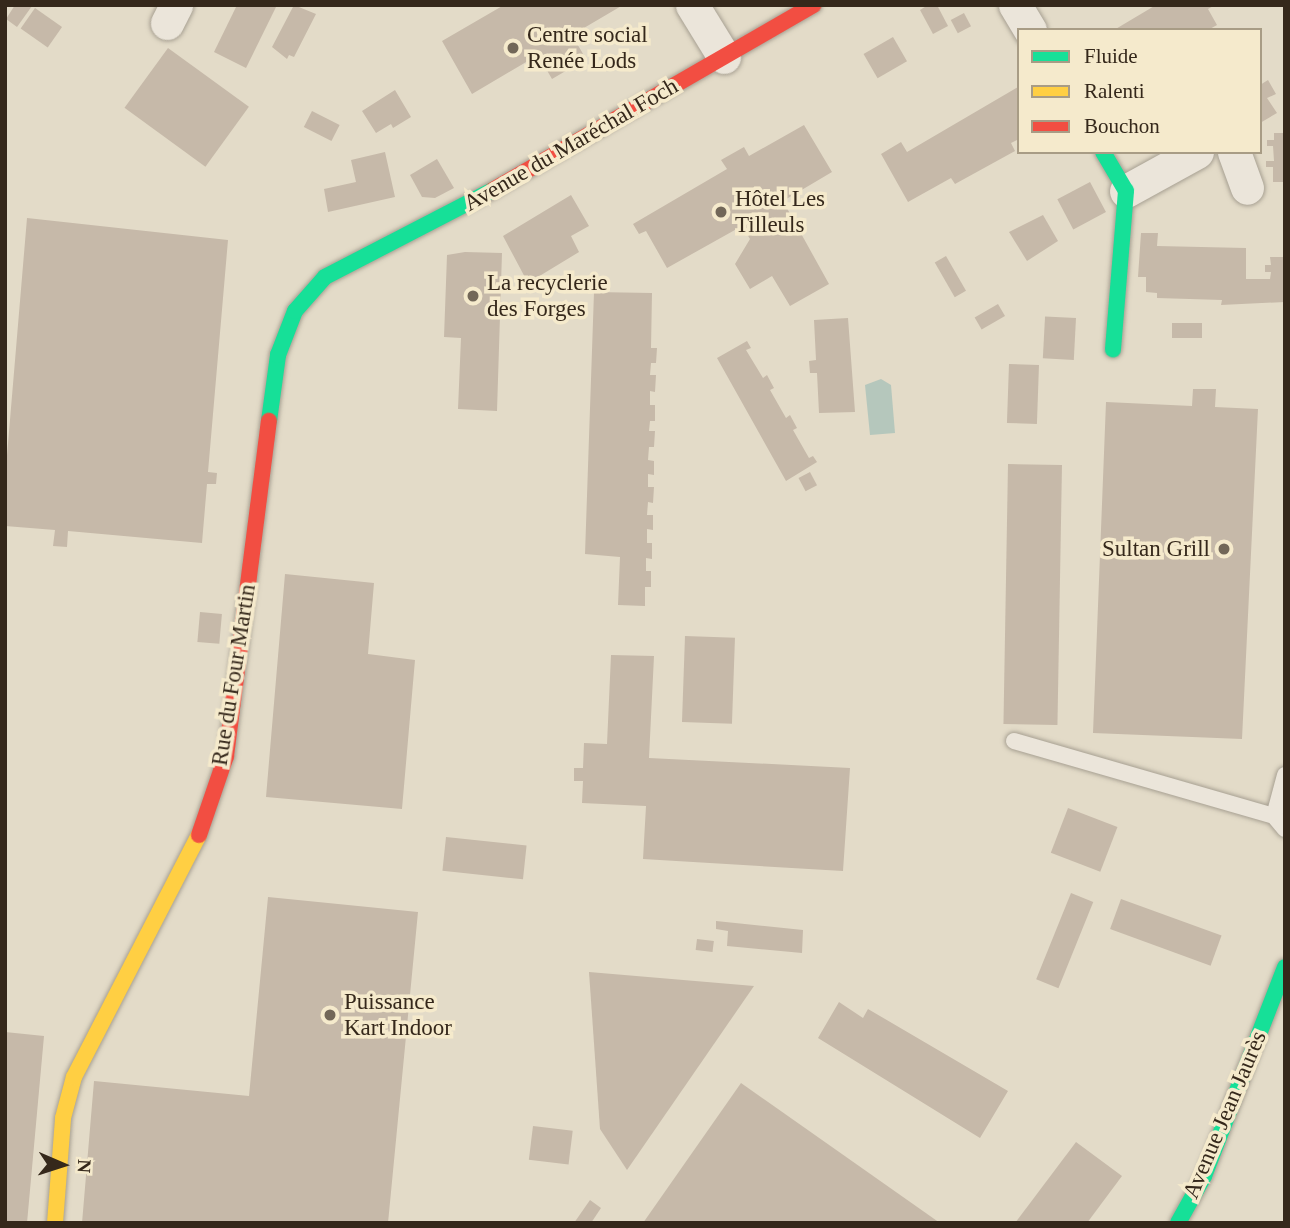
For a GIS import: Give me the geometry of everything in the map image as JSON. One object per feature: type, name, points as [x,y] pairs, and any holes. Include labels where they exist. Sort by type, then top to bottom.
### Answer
[{"type":"street","points":[[692,5],[724,57]]},
{"type":"street","name":"Avenue du Maréchal Foch","points":[[325,277],[452,214],[814,5]]},
{"type":"street","points":[[1015,5],[1029,28]]},
{"type":"street","points":[[1104,154],[1126,191],[1112,349]]},
{"type":"street","points":[[1126,191],[1193,154]]},
{"type":"street","points":[[1235,154],[1247,188]]},
{"type":"street","name":"Rue du Four Martin","points":[[55,1223],[63,1118],[74,1077],[200,833],[226,756],[278,355],[295,311],[325,277]]},
{"type":"street","name":"Avenue Jean Jaurès","points":[[1178,1223],[1204,1176],[1285,967]]},
{"type":"lane","points":[[1014,740],[1274,816],[1285,829]]},
{"type":"lane","points":[[1274,816],[1285,775]]},
{"type":"shaded area","points":[[881,379],[891,385],[895,433],[870,435],[865,385]]},
{"type":"building","points":[[15,5],[32,6],[17,27],[6,19]]},
{"type":"building","points":[[237,5],[277,5],[246,68],[214,52]]},
{"type":"building","points":[[294,5],[316,14],[294,57],[289,55],[287,59],[272,47]]},
{"type":"building","name":"Centre social Renée Lods","points":[[504,5],[623,5],[572,35],[586,59],[552,79],[538,55],[472,94],[442,41]]},
{"type":"building","points":[[928,5],[937,5],[948,26],[933,34],[920,10]]},
{"type":"building","points":[[1156,5],[1215,5],[1208,9],[1217,25],[1212,28],[1117,28]]},
{"type":"building","points":[[35,8],[62,27],[48,47],[21,28]]},
{"type":"building","points":[[964,13],[971,26],[958,33],[951,20]]},
{"type":"building","points":[[893,37],[907,61],[878,78],[864,54]]},
{"type":"building","points":[[168,48],[249,107],[205,167],[125,108]]},
{"type":"building","points":[[1268,80],[1276,94],[1267,98],[1277,113],[1262,122],[1262,84]]},
{"type":"building","points":[[1017,88],[1017,140],[1011,143],[1015,151],[955,184],[951,178],[908,202],[881,154],[901,142],[907,152]]},
{"type":"building","points":[[395,90],[411,117],[393,128],[391,124],[376,133],[362,111]]},
{"type":"building","points":[[312,111],[340,125],[331,141],[304,127]]},
{"type":"building","name":"Hôtel Les Tilleuls","points":[[804,125],[832,172],[783,201],[829,284],[790,306],[772,276],[750,289],[735,264],[750,239],[742,226],[667,268],[646,231],[639,234],[633,224],[727,169],[721,160],[744,147],[749,156]]},
{"type":"building","points":[[1274,133],[1285,133],[1285,182],[1273,182],[1273,167],[1266,167],[1266,161],[1274,161],[1273,146],[1267,146],[1267,140],[1274,140]]},
{"type":"building","points":[[385,152],[395,197],[328,212],[324,189],[356,182],[351,160]]},
{"type":"building","points":[[437,159],[454,188],[435,198],[422,197],[410,175]]},
{"type":"building","points":[[1090,182],[1106,212],[1073,229],[1057,199]]},
{"type":"building","points":[[571,195],[589,226],[571,236],[579,252],[528,283],[503,236]]},
{"type":"building","points":[[1043,215],[1058,241],[1027,261],[1009,232]]},
{"type":"building","points":[[27,218],[228,240],[208,472],[217,473],[216,484],[207,484],[202,543],[68,531],[67,547],[53,546],[55,530],[5,526],[5,479]]},
{"type":"building","points":[[1141,233],[1158,233],[1157,246],[1246,248],[1246,279],[1270,279],[1271,272],[1265,272],[1265,265],[1271,265],[1270,257],[1285,257],[1285,302],[1221,305],[1222,300],[1157,298],[1157,293],[1146,292],[1146,277],[1138,277]]},
{"type":"building","name":"La recyclerie des Forges","points":[[465,252],[502,253],[497,411],[458,409],[461,338],[444,337],[447,255]]},
{"type":"building","points":[[946,256],[966,291],[955,297],[935,262]]},
{"type":"building","points":[[594,292],[652,293],[651,348],[657,348],[656,363],[651,363],[650,375],[656,375],[655,392],[650,391],[650,405],[655,405],[655,421],[650,421],[649,431],[655,431],[654,447],[649,447],[648,460],[654,461],[654,475],[648,474],[648,487],[654,487],[653,503],[648,502],[647,515],[653,515],[653,530],[647,529],[647,543],[652,543],[652,559],[646,558],[646,571],[651,571],[651,587],[645,587],[645,606],[618,605],[620,557],[585,554]]},
{"type":"building","points":[[998,304],[1005,316],[982,330],[975,318]]},
{"type":"building","points":[[1045,316],[1076,318],[1074,360],[1043,358]]},
{"type":"building","points":[[848,318],[855,412],[819,413],[817,373],[810,373],[809,361],[816,360],[814,320]]},
{"type":"building","points":[[1172,323],[1202,323],[1202,338],[1172,338]]},
{"type":"building","points":[[747,341],[751,348],[746,350],[763,378],[767,375],[774,388],[770,390],[786,418],[790,415],[797,428],[793,430],[809,458],[813,456],[817,462],[786,481],[717,358]]},
{"type":"building","points":[[1009,364],[1039,365],[1037,424],[1007,423]]},
{"type":"building","points":[[1193,389],[1216,389],[1215,407],[1258,409],[1242,739],[1093,733],[1106,402],[1192,406]]},
{"type":"building","points":[[1008,464],[1062,465],[1057,725],[1003,724]]},
{"type":"building","points":[[810,472],[817,485],[806,491],[799,478]]},
{"type":"building","points":[[285,574],[374,583],[368,654],[415,660],[402,809],[266,797]]},
{"type":"building","points":[[200,612],[222,614],[219,644],[197,642]]},
{"type":"building","points":[[685,636],[735,638],[732,724],[682,722]]},
{"type":"building","points":[[611,655],[654,656],[649,758],[850,768],[843,871],[643,859],[646,806],[582,803],[583,781],[574,781],[574,768],[583,768],[584,743],[607,744]]},
{"type":"building","points":[[1068,808],[1117,827],[1100,872],[1051,853]]},
{"type":"building","points":[[446,837],[527,845],[523,879],[442,871]]},
{"type":"building","points":[[1071,893],[1093,902],[1058,988],[1036,979]]},
{"type":"building","points":[[268,897],[418,912],[388,1223],[82,1223],[94,1081],[249,1096]]},
{"type":"building","points":[[1121,899],[1222,936],[1211,966],[1110,929]]},
{"type":"building","points":[[716,921],[803,930],[802,953],[727,946],[728,931],[716,929]]},
{"type":"building","points":[[697,939],[714,941],[713,952],[696,950]]},
{"type":"building","points":[[589,972],[754,986],[627,1170],[600,1129]]},
{"type":"building","points":[[839,1002],[863,1018],[868,1009],[1008,1091],[980,1138],[818,1038]]},
{"type":"building","points":[[5,1032],[44,1036],[27,1223],[5,1223]]},
{"type":"building","points":[[741,1083],[940,1223],[643,1223]]},
{"type":"building","points":[[533,1126],[573,1131],[569,1165],[529,1160]]},
{"type":"building","points":[[1076,1142],[1122,1176],[1087,1223],[1015,1223]]},
{"type":"building","points":[[590,1200],[601,1208],[591,1223],[574,1223]]},
{"type":"traffic: fast","points":[[1104,154],[1126,191],[1113,349]]},
{"type":"traffic: fast","points":[[269,421],[278,355],[295,311],[325,277],[493,190]]},
{"type":"traffic: fast","points":[[1178,1223],[1204,1176],[1285,967]]},
{"type":"traffic: slow","points":[[55,1223],[63,1118],[74,1077],[199,835]]},
{"type":"traffic: jam","points":[[493,190],[814,5]]},
{"type":"traffic: jam","points":[[199,835],[226,756],[269,421]]},
{"type":"place","name":"Centre social Renée Lods","points":[[513,48]]},
{"type":"place","name":"Hôtel Les Tilleuls","points":[[721,212]]},
{"type":"place","name":"La recyclerie des Forges","points":[[473,296]]},
{"type":"place","name":"Sultan Grill","points":[[1224,549]]},
{"type":"place","name":"Puissance Kart Indoor","points":[[330,1015]]}]
